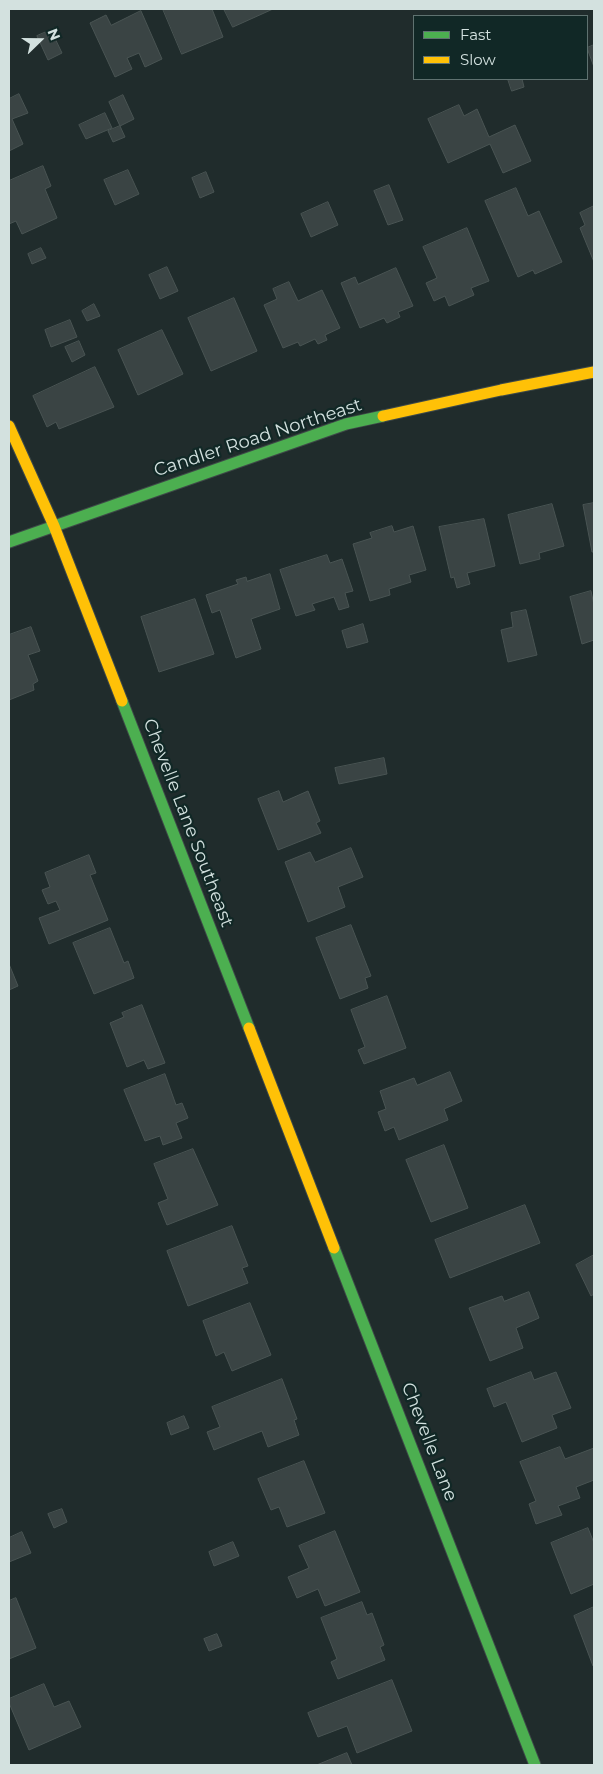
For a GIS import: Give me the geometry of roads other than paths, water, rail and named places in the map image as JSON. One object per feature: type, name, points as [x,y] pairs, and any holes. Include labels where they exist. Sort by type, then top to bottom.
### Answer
[{"type":"street","name":"Candler Road Northeast","points":[[9,542],[346,424],[594,372]]},
{"type":"street","name":"Chevelle Lane Southeast","points":[[9,426],[54,526],[290,1132]]},
{"type":"street","name":"Chevelle Lane","points":[[290,1132],[535,1765]]}]
